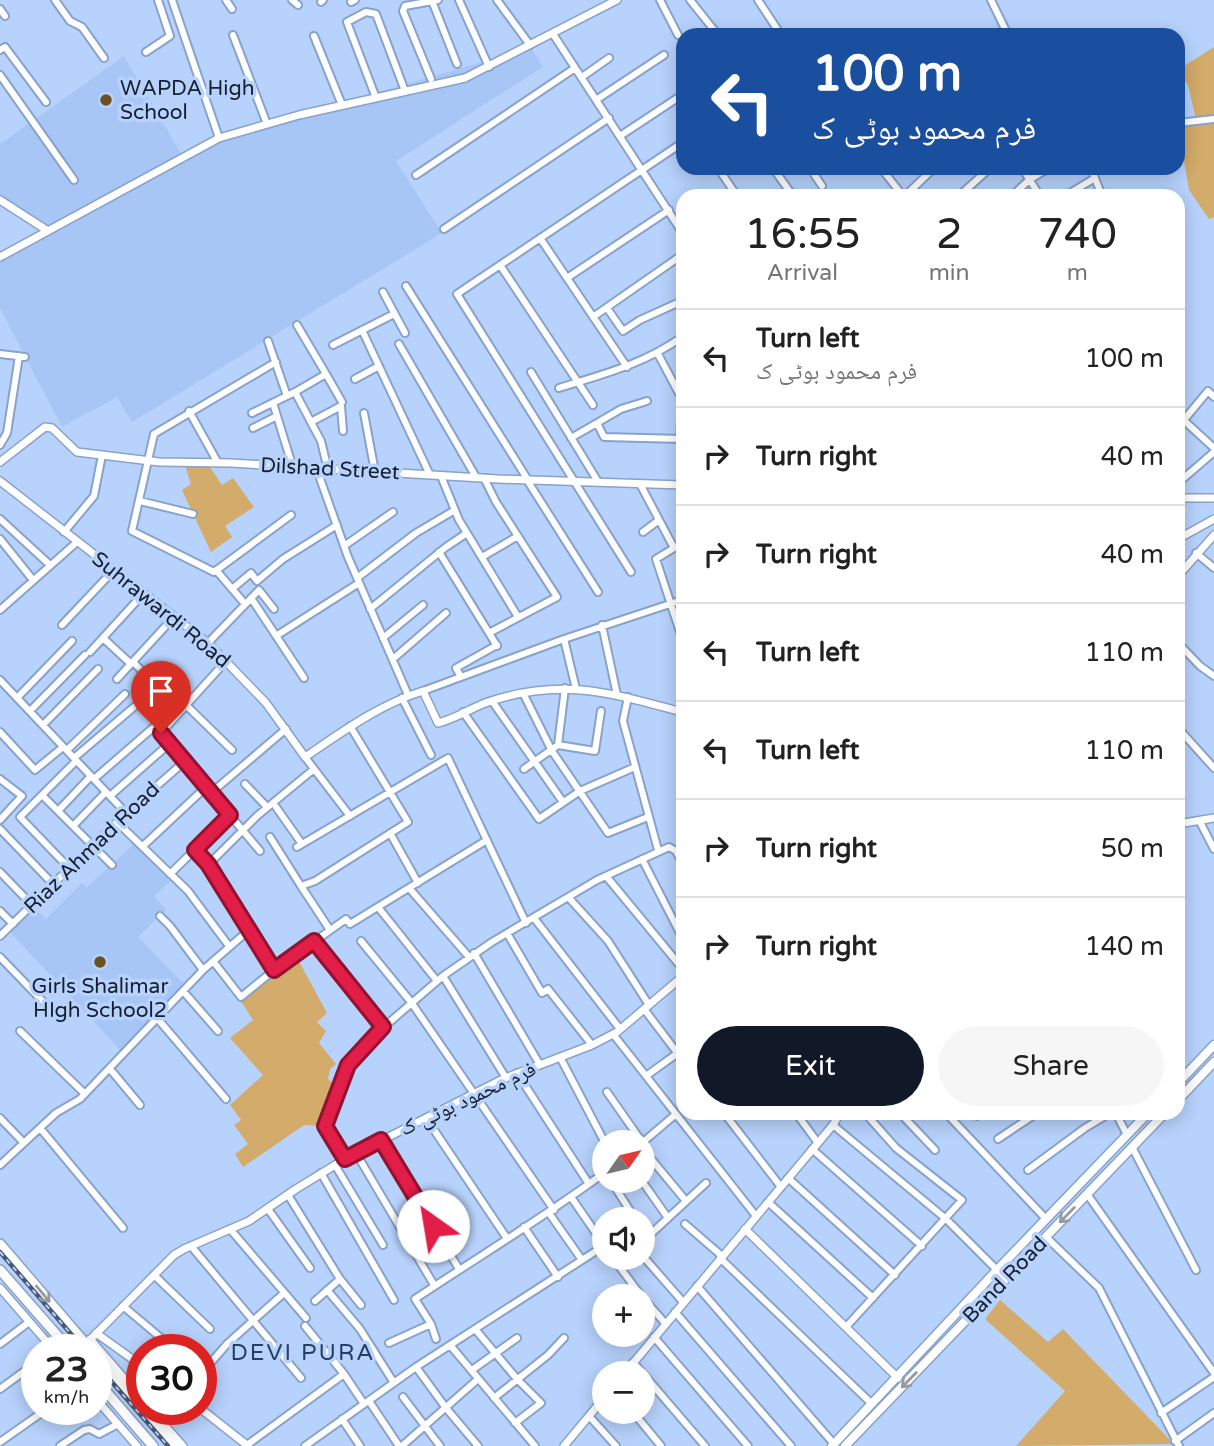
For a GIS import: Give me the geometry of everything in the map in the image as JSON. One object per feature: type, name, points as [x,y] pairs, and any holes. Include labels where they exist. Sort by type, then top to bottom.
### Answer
[{"type":"main road","points":[[1185,1076],[1214,1045]]},
{"type":"main road","points":[[1185,1093],[1214,1062]]},
{"type":"main road","name":"Band Road","points":[[833,1445],[1142,1120]]},
{"type":"main road","name":"Band Road","points":[[845,1446],[1158,1120]]},
{"type":"main road","points":[[0,1244],[84,1334]]},
{"type":"main road","points":[[0,1270],[56,1334]]},
{"type":"main road","points":[[112,1375],[126,1391]]},
{"type":"main road","points":[[112,1399],[153,1446]]},
{"type":"main road","points":[[156,1425],[174,1446]]},
{"type":"street","points":[[54,0],[70,21],[82,27],[104,58]]},
{"type":"street","points":[[146,52],[170,36],[158,0]]},
{"type":"street","points":[[172,0],[219,138]]},
{"type":"street","points":[[226,0],[232,9]]},
{"type":"street","points":[[460,0],[489,67]]},
{"type":"street","points":[[497,0],[530,45]]},
{"type":"street","points":[[0,257],[219,138],[342,105],[465,78],[615,0]]},
{"type":"street","points":[[660,0],[676,31]]},
{"type":"street","points":[[690,0],[712,28]]},
{"type":"street","points":[[758,0],[776,28]]},
{"type":"street","points":[[991,0],[1004,28]]},
{"type":"street","points":[[431,79],[404,11],[405,6],[435,1],[457,64]]},
{"type":"street","points":[[0,9],[5,16]]},
{"type":"street","points":[[376,98],[347,22],[366,12],[376,14],[405,91]]},
{"type":"street","points":[[553,34],[676,221]]},
{"type":"street","points":[[233,36],[267,124]]},
{"type":"street","points":[[314,36],[342,105]]},
{"type":"street","points":[[0,50],[5,47],[46,102]]},
{"type":"street","points":[[596,100],[664,55]]},
{"type":"street","points":[[582,77],[609,58]]},
{"type":"street","points":[[416,175],[575,68]]},
{"type":"street","points":[[0,75],[74,180]]},
{"type":"street","points":[[620,136],[676,99]]},
{"type":"street","points":[[444,229],[609,118]]},
{"type":"street","points":[[1185,122],[1214,119]]},
{"type":"street","points":[[631,572],[457,297],[458,292],[676,147]]},
{"type":"street","points":[[815,175],[822,186]]},
{"type":"street","points":[[887,175],[898,189]]},
{"type":"street","points":[[912,189],[926,175]]},
{"type":"street","points":[[968,189],[982,175]]},
{"type":"street","points":[[1026,175],[1035,189]]},
{"type":"street","points":[[1019,189],[1037,175]]},
{"type":"street","points":[[1093,175],[1099,189]]},
{"type":"street","points":[[1076,189],[1094,178]]},
{"type":"street","points":[[0,200],[48,231]]},
{"type":"street","points":[[567,278],[669,210]]},
{"type":"street","points":[[540,238],[627,367]]},
{"type":"street","points":[[593,317],[676,259]]},
{"type":"street","points":[[500,265],[593,405]]},
{"type":"street","points":[[407,286],[598,592]]},
{"type":"street","points":[[383,292],[405,333]]},
{"type":"street","points":[[607,308],[623,331],[676,304]]},
{"type":"street","points":[[333,345],[394,314]]},
{"type":"street","points":[[297,324],[342,402]]},
{"type":"street","points":[[362,330],[430,475]]},
{"type":"street","points":[[268,341],[287,396]]},
{"type":"street","points":[[559,388],[627,367],[659,354],[676,341]]},
{"type":"street","points":[[399,344],[556,597],[489,633]]},
{"type":"street","points":[[0,354],[22,357],[7,433],[0,445]]},
{"type":"street","points":[[659,354],[676,389]]},
{"type":"street","points":[[275,362],[154,434],[132,531],[214,572],[291,515]]},
{"type":"street","points":[[355,379],[379,366]]},
{"type":"street","points":[[531,372],[597,480]]},
{"type":"street","points":[[252,413],[326,374]]},
{"type":"street","points":[[1185,413],[1208,391],[1214,397]]},
{"type":"street","points":[[295,392],[321,440],[328,470]]},
{"type":"street","points":[[571,438],[621,409],[647,401]]},
{"type":"street","points":[[273,403],[293,468]]},
{"type":"street","points":[[311,422],[341,406],[343,431]]},
{"type":"street","points":[[189,411],[218,463]]},
{"type":"street","points":[[364,413],[375,472]]},
{"type":"street","points":[[253,428],[277,416]]},
{"type":"street","points":[[597,423],[604,437],[676,439]]},
{"type":"street","points":[[1185,423],[1214,450],[1185,477]]},
{"type":"street","name":"Dilshad Street","points":[[0,462],[45,427],[52,428],[77,452],[149,461],[676,485]]},
{"type":"street","points":[[64,532],[94,496],[102,455]]},
{"type":"street","points":[[317,470],[344,546],[431,755]]},
{"type":"street","points":[[441,476],[467,533],[518,617]]},
{"type":"street","name":"Suhrawardi Road","points":[[0,481],[227,660],[266,703],[305,757]]},
{"type":"street","points":[[640,484],[674,548],[656,559],[676,617]]},
{"type":"street","points":[[1185,498],[1214,498]]},
{"type":"street","points":[[140,501],[193,514]]},
{"type":"street","points":[[276,635],[358,580],[416,533],[455,510]]},
{"type":"street","points":[[344,546],[393,512]]},
{"type":"street","points":[[0,519],[50,565]]},
{"type":"street","points":[[1185,536],[1214,519]]},
{"type":"street","points":[[643,532],[659,520]]},
{"type":"street","points":[[232,589],[251,573],[257,580],[283,559],[337,525]]},
{"type":"street","points":[[10,529],[0,538],[33,580]]},
{"type":"street","points":[[370,609],[439,552],[467,533]]},
{"type":"street","points":[[1185,567],[1214,535]]},
{"type":"street","points":[[482,557],[518,536]]},
{"type":"street","points":[[0,610],[77,542]]},
{"type":"street","points":[[439,552],[497,646],[456,668],[461,677]]},
{"type":"street","points":[[1196,553],[1214,568]]},
{"type":"street","points":[[216,570],[245,604]]},
{"type":"street","points":[[62,625],[113,571]]},
{"type":"street","points":[[208,643],[259,590],[274,609]]},
{"type":"street","points":[[30,711],[144,593]]},
{"type":"street","points":[[251,598],[304,678]]},
{"type":"street","points":[[350,816],[305,757],[350,726],[405,697],[602,625],[676,602]]},
{"type":"street","points":[[383,638],[423,605]]},
{"type":"street","points":[[393,659],[446,614]]},
{"type":"street","points":[[117,679],[174,617]]},
{"type":"street","points":[[602,625],[617,695]]},
{"type":"street","points":[[103,638],[232,750]]},
{"type":"street","points":[[564,639],[576,689]]},
{"type":"street","points":[[17,698],[72,641]]},
{"type":"street","points":[[1185,650],[1214,676]]},
{"type":"street","points":[[161,733],[227,660]]},
{"type":"street","points":[[43,725],[98,669]]},
{"type":"street","points":[[0,680],[126,813]]},
{"type":"street","points":[[423,691],[438,723],[492,701],[546,688],[617,695],[676,710]]},
{"type":"street","points":[[555,748],[565,688]]},
{"type":"street","points":[[523,693],[580,791],[608,833],[648,817]]},
{"type":"street","points":[[0,732],[36,770],[65,749],[125,694]]},
{"type":"street","points":[[628,697],[622,721],[658,850]]},
{"type":"street","points":[[492,701],[564,802]]},
{"type":"street","points":[[69,868],[20,817],[75,760],[134,707]]},
{"type":"street","points":[[524,769],[555,748],[595,751],[601,711]]},
{"type":"street","points":[[463,712],[538,819],[580,791],[635,767]]},
{"type":"street","points":[[58,811],[155,726],[260,851]]},
{"type":"street","points":[[302,886],[315,881],[408,822],[350,726]]},
{"type":"street","points":[[143,846],[286,729]]},
{"type":"street","points":[[1185,737],[1214,768]]},
{"type":"street","points":[[73,826],[169,744]]},
{"type":"street","points":[[276,807],[300,846],[447,758],[526,923]]},
{"type":"street","name":"Riaz Ahmad Road","points":[[0,936],[126,813],[184,762]]},
{"type":"street","points":[[208,864],[267,807],[314,769]]},
{"type":"street","points":[[0,779],[22,796],[0,820]]},
{"type":"street","points":[[244,784],[267,807]]},
{"type":"street","points":[[43,795],[112,865]]},
{"type":"street","points":[[170,874],[230,815]]},
{"type":"street","points":[[1185,823],[1214,818]]},
{"type":"street","points":[[117,822],[188,891],[229,946]]},
{"type":"street","points":[[1200,822],[1214,849]]},
{"type":"street","points":[[0,829],[53,884]]},
{"type":"street","points":[[390,833],[418,883]]},
{"type":"street","points":[[270,837],[330,930]]},
{"type":"street","points":[[213,961],[241,997],[346,919],[350,924],[487,840]]},
{"type":"street","points":[[345,1159],[325,1126],[348,1065],[383,1027],[440,978],[506,933],[606,876],[658,850],[669,847],[676,850]]},
{"type":"street","points":[[195,850],[208,864],[274,970]]},
{"type":"street","points":[[642,859],[676,925]]},
{"type":"street","points":[[0,872],[32,905]]},
{"type":"street","points":[[606,876],[676,961]]},
{"type":"street","points":[[409,888],[471,955],[540,1065]]},
{"type":"street","points":[[569,898],[608,941],[647,1007],[676,1047]]},
{"type":"street","points":[[378,907],[440,978],[506,1078]]},
{"type":"street","points":[[0,911],[13,923]]},
{"type":"street","points":[[160,916],[203,970]]},
{"type":"street","points":[[534,918],[620,1029]]},
{"type":"street","points":[[0,1166],[56,1113],[85,1094],[203,970],[249,930]]},
{"type":"street","points":[[506,933],[542,993],[548,989],[592,1045]]},
{"type":"street","points":[[314,941],[383,1027]]},
{"type":"street","points":[[361,941],[411,1002],[582,1260]]},
{"type":"street","points":[[0,957],[53,1012]]},
{"type":"street","name":"فرم محمود بوٹی ک","points":[[97,1334],[174,1255],[249,1222],[345,1159],[472,1094],[613,1034],[676,982]]},
{"type":"street","points":[[183,991],[218,1031]]},
{"type":"street","points":[[157,1018],[226,1099]]},
{"type":"street","points":[[20,1031],[85,1094]]},
{"type":"street","points":[[613,1034],[676,1114],[655,1132]]},
{"type":"street","points":[[560,1057],[598,1130]]},
{"type":"street","points":[[646,1076],[676,1057]]},
{"type":"street","points":[[110,1069],[140,1105]]},
{"type":"street","points":[[517,1073],[589,1184]]},
{"type":"street","points":[[607,1092],[633,1130]]},
{"type":"street","points":[[0,1118],[24,1143]]},
{"type":"street","points":[[426,1118],[506,1237]]},
{"type":"street","points":[[681,1120],[756,1216]]},
{"type":"street","points":[[729,1120],[781,1187]]},
{"type":"street","points":[[800,1120],[815,1146],[922,1246]]},
{"type":"street","points":[[655,1336],[835,1120]]},
{"type":"street","points":[[846,1327],[962,1200],[896,1148],[871,1120]]},
{"type":"street","points":[[907,1120],[935,1150]]},
{"type":"street","points":[[953,1120],[1046,1219]]},
{"type":"street","points":[[998,1139],[1026,1120]]},
{"type":"street","points":[[1028,1170],[1098,1120]]},
{"type":"street","points":[[1120,1120],[1127,1135]]},
{"type":"street","points":[[832,1125],[946,1219],[1006,1279]]},
{"type":"street","points":[[40,1128],[123,1228]]},
{"type":"street","points":[[381,1140],[459,1269]]},
{"type":"street","points":[[1132,1147],[1196,1270]]},
{"type":"street","points":[[356,1153],[434,1286]]},
{"type":"street","points":[[655,1164],[686,1201]]},
{"type":"street","points":[[335,1165],[383,1245]]},
{"type":"street","points":[[321,1173],[394,1300]]},
{"type":"street","points":[[788,1178],[895,1275]]},
{"type":"street","points":[[436,1339],[431,1324],[415,1298],[592,1182]]},
{"type":"street","points":[[655,1230],[706,1183]]},
{"type":"street","points":[[651,1194],[668,1218]]},
{"type":"street","points":[[1087,1194],[1214,1375],[1161,1413]]},
{"type":"street","points":[[288,1195],[340,1279],[361,1305]]},
{"type":"street","points":[[571,1197],[592,1228]]},
{"type":"street","points":[[768,1202],[873,1298]]},
{"type":"street","points":[[268,1209],[310,1268]]},
{"type":"street","points":[[685,1224],[872,1404]]},
{"type":"street","points":[[524,1227],[558,1277]]},
{"type":"street","points":[[358,1238],[374,1228]]},
{"type":"street","points":[[745,1229],[898,1378]]},
{"type":"street","points":[[230,1230],[284,1293],[401,1446],[478,1379]]},
{"type":"street","points":[[1046,1237],[1099,1288],[1177,1443],[1214,1413]]},
{"type":"street","points":[[191,1246],[300,1378]]},
{"type":"street","points":[[305,1446],[416,1367],[592,1254]]},
{"type":"street","points":[[655,1270],[683,1302]]},
{"type":"street","points":[[154,1275],[210,1329]]},
{"type":"street","points":[[315,1301],[340,1279]]},
{"type":"street","points":[[697,1286],[833,1445]]},
{"type":"street","points":[[0,1288],[40,1334]]},
{"type":"street","points":[[327,1290],[360,1329],[394,1383]]},
{"type":"street","points":[[217,1356],[284,1293]]},
{"type":"street","points":[[123,1306],[156,1334]]},
{"type":"street","points":[[655,1312],[665,1323]]},
{"type":"street","points":[[675,1312],[791,1446]]},
{"type":"street","points":[[0,1344],[29,1322]]},
{"type":"street","points":[[390,1343],[431,1324]]},
{"type":"street","points":[[475,1329],[517,1380],[541,1403],[515,1423]]},
{"type":"street","points":[[472,1370],[517,1338]]},
{"type":"street","points":[[495,1398],[564,1338]]},
{"type":"street","points":[[655,1338],[748,1446]]},
{"type":"street","points":[[450,1345],[535,1446]]},
{"type":"street","points":[[635,1361],[646,1347]]},
{"type":"street","points":[[112,1366],[126,1381]]},
{"type":"street","points":[[416,1367],[478,1446]]},
{"type":"street","points":[[0,1389],[21,1374]]},
{"type":"street","points":[[217,1421],[248,1445],[344,1374]]},
{"type":"street","points":[[655,1388],[705,1446]]},
{"type":"street","points":[[403,1397],[440,1446]]},
{"type":"street","points":[[564,1446],[592,1412]]},
{"type":"street","points":[[589,1416],[615,1446]]},
{"type":"street","points":[[112,1417],[137,1446]]},
{"type":"street","points":[[342,1419],[360,1446]]},
{"type":"street","points":[[60,1446],[84,1430],[90,1429],[99,1434],[118,1424]]},
{"type":"street","points":[[643,1424],[662,1446]]},
{"type":"street","points":[[0,1442],[24,1425]]},
{"type":"street","points":[[164,1425],[183,1446]]},
{"type":"street","points":[[316,1438],[322,1446]]},
{"type":"shaded area","points":[[1214,47],[1214,217],[1209,219],[1189,190],[1185,166],[1185,123],[1196,120],[1185,80],[1185,66]]},
{"type":"shaded area","points":[[531,48],[543,67],[396,161],[442,233],[132,422],[117,397],[62,427],[0,308],[0,257],[45,230],[0,201],[0,144],[124,56],[183,157],[219,138]]},
{"type":"shaded area","points":[[184,462],[208,464],[222,485],[233,478],[254,507],[225,526],[232,537],[211,552],[182,490],[191,484]]},
{"type":"shaded area","name":"Girls Shalimar HIgh School2","points":[[136,842],[174,878],[154,896],[166,910],[138,937],[187,987],[124,1054],[7,929],[32,905],[46,919],[82,883],[87,887]]},
{"type":"shaded area","points":[[294,952],[327,1013],[317,1022],[326,1031],[319,1043],[336,1064],[330,1069],[328,1079],[340,1089],[325,1126],[304,1125],[243,1167],[235,1154],[248,1144],[234,1125],[241,1120],[230,1105],[263,1075],[230,1038],[253,1020],[239,998]]},
{"type":"shaded area","points":[[1000,1300],[1048,1342],[1063,1329],[1174,1444],[1016,1446],[1065,1391],[985,1319]]},
{"type":"railway","points":[[0,1252],[71,1334]]},
{"type":"railway","points":[[112,1382],[168,1446]]},
{"type":"place","name":"WAPDA High School","points":[[106,100]]},
{"type":"place","name":"Girls Shalimar HIgh School2","points":[[100,962]]},
{"type":"district","name":"DEVI PURA","points":[[303,1353]]},
{"type":"route","points":[[161,733],[230,815],[195,850],[208,864],[274,970],[314,941],[383,1027],[348,1065],[325,1126],[345,1159],[381,1140],[433,1226]]}]
